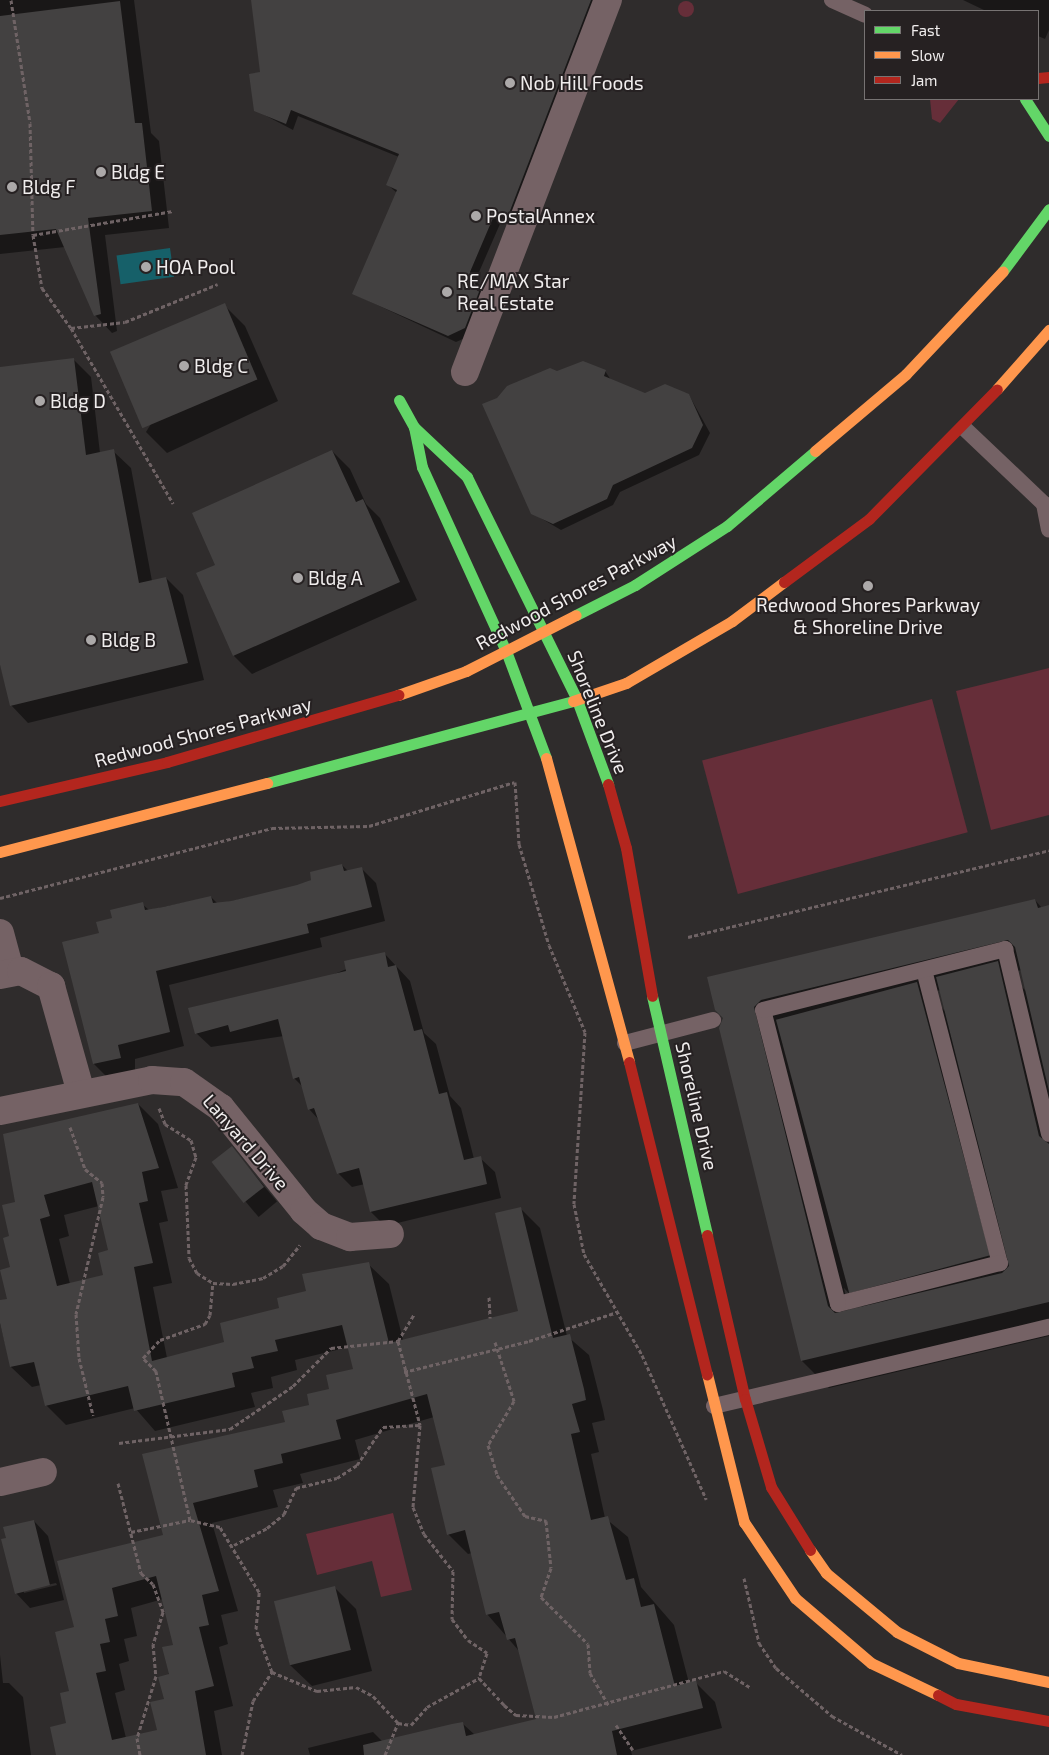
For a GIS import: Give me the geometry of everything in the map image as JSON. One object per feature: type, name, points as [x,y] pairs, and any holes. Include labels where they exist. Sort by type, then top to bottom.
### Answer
[{"type":"street","points":[[466,372],[608,0]]},
{"type":"street","points":[[1026,100],[1049,136]]},
{"type":"street","name":"Redwood Shores Parkway","points":[[0,801],[290,729],[429,684],[506,651],[676,560],[792,474],[941,339],[997,279],[1049,209]]},
{"type":"street","points":[[0,852],[530,716],[626,683],[672,659],[761,601],[869,519],[964,428],[1049,330]]},
{"type":"street","points":[[399,400],[414,427],[422,467],[506,651],[548,766],[625,1043],[744,1522],[776,1575],[818,1621],[852,1650],[913,1686],[956,1704],[1049,1721]]},
{"type":"street","name":"Shoreline Drive","points":[[414,427],[466,477],[544,630],[577,700],[611,791],[626,848],[638,932],[663,1033],[745,1399],[771,1487],[806,1550],[847,1593],[898,1632],[937,1654],[1008,1677],[1049,1682]]},
{"type":"street","points":[[0,933],[5,973],[39,976],[54,992],[70,1095]]},
{"type":"street","name":"Lanyard Drive","points":[[1,1106],[152,1080],[184,1082],[212,1098],[316,1222],[350,1237],[390,1234]]},
{"type":"street","points":[[0,1482],[43,1472]]},
{"type":"lane","points":[[832,0],[864,15]]},
{"type":"lane","points":[[964,428],[1046,500],[1049,530]]},
{"type":"lane","points":[[924,970],[1000,1263],[838,1304],[763,1010],[1005,949],[1049,1134]]},
{"type":"lane","points":[[625,1043],[713,1020]]},
{"type":"lane","points":[[714,1406],[1049,1328]]},
{"type":"path","points":[[11,0],[30,123],[33,235],[42,288],[71,328],[173,503]]},
{"type":"path","points":[[33,235],[173,211]]},
{"type":"path","points":[[71,328],[125,322],[218,284]]},
{"type":"path","points":[[0,898],[272,828],[369,826],[515,782],[519,844],[549,945],[585,1032],[574,1204],[584,1254],[669,1410],[710,1508]]},
{"type":"path","points":[[688,936],[1049,850]]},
{"type":"path","points":[[152,1080],[164,1124],[191,1140],[196,1157],[186,1185],[189,1258],[197,1273],[213,1283],[234,1284],[277,1270],[316,1222]]},
{"type":"path","points":[[70,1095],[85,1169],[102,1183],[103,1190],[76,1314],[79,1358],[93,1415]]},
{"type":"path","points":[[190,1520],[156,1371],[143,1358],[160,1340],[205,1324],[213,1283]]},
{"type":"path","points":[[489,1297],[490,1318]]},
{"type":"path","points":[[404,1372],[499,1349],[617,1312]]},
{"type":"path","points":[[131,1532],[190,1520],[220,1527],[234,1545],[260,1592],[256,1628],[272,1672],[317,1691],[356,1687],[373,1696],[398,1723],[411,1725],[427,1707],[479,1678],[487,1653],[468,1640],[452,1619],[454,1571],[424,1534],[413,1507],[420,1425],[404,1372],[398,1341],[414,1314]]},
{"type":"path","points":[[119,1443],[230,1429],[293,1386],[332,1348],[398,1341]]},
{"type":"path","points":[[495,1342],[499,1349],[514,1401],[488,1445],[497,1475],[525,1516],[546,1521],[550,1568],[541,1597],[588,1644],[590,1673],[607,1699],[609,1706]]},
{"type":"path","points":[[234,1545],[267,1528],[284,1514],[296,1488],[337,1478],[357,1465],[383,1427],[420,1425]]},
{"type":"path","points":[[118,1483],[141,1573],[153,1584],[163,1612],[153,1644],[156,1676],[137,1738],[140,1755]]},
{"type":"path","points":[[743,1571],[759,1643],[776,1668],[832,1716],[902,1755]]},
{"type":"path","points":[[479,1678],[516,1715],[554,1717],[607,1699],[724,1671],[751,1688]]},
{"type":"path","points":[[242,1755],[253,1702],[272,1672]]},
{"type":"path","points":[[386,1755],[398,1723]]},
{"type":"path","points":[[616,1725],[633,1750]]},
{"type":"shaded area","points":[[686,1],[692,3],[694,9],[692,15],[686,17],[680,15],[678,9],[680,3]]},
{"type":"shaded area","points":[[930,100],[958,100],[940,123],[932,119]]},
{"type":"shaded area","points":[[1049,668],[1049,815],[991,830],[956,691]]},
{"type":"shaded area","points":[[932,699],[968,832],[738,894],[702,761]]},
{"type":"shaded area","points":[[393,1513],[412,1590],[381,1597],[372,1561],[317,1575],[306,1534]]},
{"type":"water","name":"HOA Pool","points":[[170,248],[174,277],[121,284],[117,256]]},
{"type":"building","points":[[251,0],[591,0],[508,216],[496,211],[470,272],[479,292],[465,328],[448,336],[352,294],[397,190],[386,185],[399,154],[291,110],[286,124],[254,111],[249,74],[260,72]]},
{"type":"building","points":[[120,1],[135,123],[142,123],[152,211],[88,218],[101,314],[94,316],[56,229],[0,235],[0,16]]},
{"type":"building","name":"Bldg C","points":[[225,303],[257,379],[142,428],[110,352]]},
{"type":"building","points":[[74,358],[86,455],[114,449],[139,583],[166,577],[188,663],[10,706],[0,665],[0,367]]},
{"type":"building","points":[[583,361],[606,370],[604,376],[645,393],[665,384],[689,394],[703,425],[692,448],[613,485],[607,499],[553,524],[531,514],[482,404],[497,398],[507,386],[550,368],[557,371]]},
{"type":"building","name":"Bldg A","points":[[332,450],[356,502],[363,499],[400,582],[233,656],[196,573],[215,565],[192,513]]},
{"type":"building","points":[[342,864],[344,871],[362,867],[372,907],[307,924],[309,933],[156,971],[170,1032],[118,1045],[121,1058],[93,1064],[62,942],[99,933],[96,922],[112,918],[110,910],[143,902],[145,910],[211,896],[213,903],[231,901],[297,885],[311,880],[310,872]]},
{"type":"building","points":[[1035,899],[1038,908],[1049,905],[1049,1091],[1015,947],[1008,940],[761,1000],[754,1007],[828,1306],[835,1313],[1002,1273],[1009,1266],[936,977],[998,961],[1039,1136],[1049,1144],[1049,1302],[801,1361],[719,1028],[723,1018],[715,1010],[707,977]]},
{"type":"building","points":[[385,952],[388,967],[396,965],[414,1031],[422,1029],[439,1094],[447,1092],[464,1160],[481,1156],[487,1184],[370,1212],[359,1168],[337,1174],[314,1108],[308,1110],[299,1077],[293,1079],[278,1019],[230,1032],[228,1025],[195,1034],[188,1008],[346,971],[344,961]]},
{"type":"building","points":[[917,982],[990,1255],[849,1293],[776,1020]]},
{"type":"building","points":[[138,1103],[159,1168],[142,1172],[148,1201],[139,1203],[153,1263],[134,1267],[152,1361],[224,1342],[220,1323],[279,1308],[277,1298],[306,1291],[302,1274],[369,1262],[389,1343],[518,1311],[495,1213],[521,1207],[553,1338],[570,1334],[584,1389],[586,1400],[572,1404],[580,1432],[571,1434],[591,1520],[608,1516],[626,1580],[634,1578],[641,1607],[654,1604],[675,1686],[696,1680],[703,1708],[612,1731],[617,1755],[364,1755],[363,1745],[452,1724],[463,1722],[466,1736],[536,1719],[515,1638],[507,1640],[499,1612],[486,1615],[465,1530],[447,1535],[431,1468],[445,1465],[427,1394],[336,1420],[341,1439],[281,1454],[283,1463],[254,1470],[258,1487],[193,1503],[219,1591],[202,1595],[209,1625],[199,1627],[214,1686],[195,1691],[206,1755],[56,1755],[50,1727],[66,1723],[60,1693],[69,1691],[55,1632],[74,1627],[57,1561],[163,1535],[142,1454],[285,1422],[282,1411],[309,1405],[307,1394],[329,1389],[326,1375],[353,1369],[342,1325],[275,1340],[278,1351],[251,1357],[254,1368],[232,1373],[235,1387],[134,1411],[128,1386],[45,1406],[34,1362],[10,1367],[0,1323],[0,1300],[7,1299],[0,1270],[10,1267],[3,1238],[9,1236],[2,1205],[15,1202],[3,1134]],"holes":[[[92,1182],[108,1250],[98,1253],[103,1275],[57,1286],[40,1219],[50,1216],[44,1195]],[[156,1576],[173,1645],[162,1647],[169,1674],[158,1677],[164,1699],[150,1702],[157,1730],[112,1740],[96,1673],[106,1671],[100,1644],[110,1642],[105,1619],[118,1616],[112,1588]]]},
{"type":"building","points":[[232,1146],[264,1187],[244,1203],[212,1162]]},
{"type":"building","points":[[34,1520],[50,1585],[15,1594],[1,1539],[6,1538],[3,1527]]},
{"type":"building","points":[[335,1586],[351,1650],[290,1665],[274,1601]]},
{"type":"traffic: fast","points":[[1026,100],[1049,136]]},
{"type":"traffic: fast","points":[[1003,271],[1049,209]]},
{"type":"traffic: fast","points":[[399,400],[414,427],[422,467],[506,651],[546,758]]},
{"type":"traffic: fast","points":[[414,427],[467,477],[577,700],[608,784]]},
{"type":"traffic: fast","points":[[576,615],[635,585],[727,526],[815,451]]},
{"type":"traffic: fast","points":[[267,783],[573,701]]},
{"type":"traffic: fast","points":[[652,996],[707,1235]]},
{"type":"traffic: slow","points":[[815,451],[906,374],[1003,271]]},
{"type":"traffic: slow","points":[[997,389],[1049,330]]},
{"type":"traffic: slow","points":[[573,701],[626,683],[732,621],[784,582]]},
{"type":"traffic: slow","points":[[398,695],[466,671],[576,615]]},
{"type":"traffic: slow","points":[[546,758],[629,1062]]},
{"type":"traffic: slow","points":[[0,852],[267,783]]},
{"type":"traffic: slow","points":[[707,1374],[744,1522],[795,1598],[871,1663],[938,1695]]},
{"type":"traffic: slow","points":[[810,1550],[826,1573],[897,1632],[958,1663],[1049,1682]]},
{"type":"traffic: jam","points":[[1039,78],[1049,77]]},
{"type":"traffic: jam","points":[[784,582],[869,519],[997,389]]},
{"type":"traffic: jam","points":[[0,801],[167,762],[398,695]]},
{"type":"traffic: jam","points":[[608,784],[626,848],[652,996]]},
{"type":"traffic: jam","points":[[629,1062],[707,1374]]},
{"type":"traffic: jam","points":[[707,1235],[745,1399],[771,1487],[810,1550]]},
{"type":"traffic: jam","points":[[938,1695],[956,1704],[1049,1721]]},
{"type":"place","name":"Nob Hill Foods","points":[[510,83]]},
{"type":"place","name":"Bldg E","points":[[101,172]]},
{"type":"place","name":"Bldg F","points":[[12,187]]},
{"type":"place","name":"PostalAnnex","points":[[476,216]]},
{"type":"place","name":"HOA Pool","points":[[146,267]]},
{"type":"place","name":"RE/MAX Star Real Estate","points":[[447,292]]},
{"type":"place","name":"Bldg C","points":[[184,366]]},
{"type":"place","name":"Bldg D","points":[[40,401]]},
{"type":"place","name":"Bldg A","points":[[298,578]]},
{"type":"place","name":"Redwood Shores Parkway & Shoreline Drive","points":[[868,586]]},
{"type":"place","name":"Bldg B","points":[[91,640]]}]
